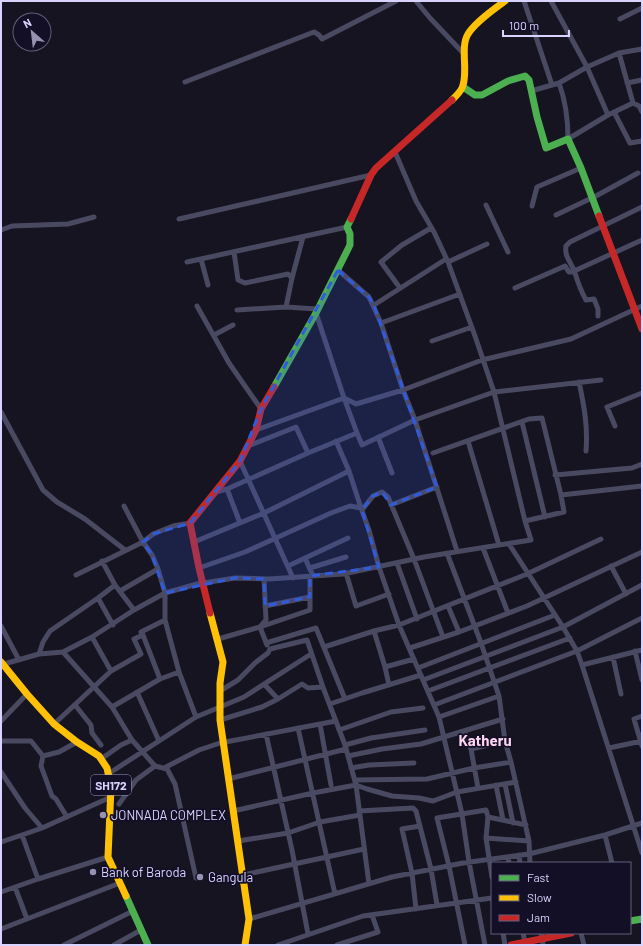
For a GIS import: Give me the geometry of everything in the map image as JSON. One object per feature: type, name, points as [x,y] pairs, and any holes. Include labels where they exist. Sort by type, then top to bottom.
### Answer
[{"type":"main road","points":[[245,945],[249,919],[220,720],[220,683],[223,662],[199,568],[190,523],[240,461],[248,446],[256,430],[261,409],[317,311],[350,245],[350,234],[347,227],[371,175],[376,168],[450,103],[463,87],[466,71],[464,47],[468,34],[482,19],[505,1]]},
{"type":"main road","points":[[463,87],[475,95],[482,95],[508,81],[525,76],[529,80],[537,117],[546,148],[568,138],[581,168],[642,329]]},
{"type":"main road","name":"SH172","points":[[2,663],[54,724],[77,742],[99,756],[107,768],[111,787],[108,857],[148,945]]},
{"type":"main road","points":[[631,921],[642,919]]},
{"type":"main road","points":[[511,945],[566,934]]},
{"type":"street","points":[[185,82],[314,32],[322,39],[396,1]]},
{"type":"street","points":[[416,1],[430,18],[465,54]]},
{"type":"street","points":[[524,1],[552,85]]},
{"type":"street","points":[[551,1],[587,68],[608,115]]},
{"type":"street","points":[[620,19],[642,8]]},
{"type":"street","points":[[531,92],[559,83],[619,53],[642,49]]},
{"type":"street","points":[[619,53],[633,103],[639,106],[642,112]]},
{"type":"street","points":[[627,83],[642,80]]},
{"type":"street","points":[[559,83],[568,114],[568,138],[608,115],[633,103]]},
{"type":"street","points":[[614,112],[630,143],[642,141]]},
{"type":"street","points":[[2,663],[39,654],[62,652],[92,638],[134,610],[165,593],[203,583],[235,578],[293,578],[346,573],[458,551],[531,540],[525,522],[494,392],[472,327],[447,260],[432,228],[416,201],[394,152]]},
{"type":"street","points":[[532,206],[536,187],[581,168]]},
{"type":"street","points":[[556,215],[592,198],[638,173]]},
{"type":"street","points":[[179,219],[371,175]]},
{"type":"street","points":[[486,205],[508,252]]},
{"type":"street","points":[[598,316],[598,309],[594,299],[586,300],[580,290],[575,271],[568,262],[566,246],[570,242],[603,225],[642,207]]},
{"type":"street","points":[[1,230],[12,226],[68,224],[94,217]]},
{"type":"street","points":[[187,262],[347,227]]},
{"type":"street","points":[[400,288],[381,262],[402,245],[432,228]]},
{"type":"street","points":[[286,307],[302,237]]},
{"type":"street","points":[[515,288],[565,266],[569,272],[575,271],[642,240]]},
{"type":"street","points":[[374,305],[447,260],[487,244]]},
{"type":"street","points":[[234,252],[238,280],[245,283],[288,274],[292,278]]},
{"type":"street","points":[[200,259],[208,284]]},
{"type":"street","points":[[338,270],[369,297],[374,305],[403,390],[415,420],[458,551]]},
{"type":"street","points":[[381,323],[460,294]]},
{"type":"street","points":[[197,306],[229,363],[261,409]]},
{"type":"street","points":[[256,430],[344,398],[356,404],[403,390],[482,360],[571,339],[642,306]]},
{"type":"street","points":[[237,310],[286,307],[317,311],[344,398],[362,445],[415,420],[494,392],[601,380]]},
{"type":"street","points":[[214,336],[233,326]]},
{"type":"street","points":[[432,341],[472,327]]},
{"type":"street","points":[[579,382],[587,433],[586,451]]},
{"type":"street","points":[[615,426],[607,407],[642,393]]},
{"type":"street","points":[[1,412],[43,490],[57,502],[85,519],[125,550]]},
{"type":"street","points":[[433,452],[503,430],[529,419],[542,418],[564,512],[525,522]]},
{"type":"street","points":[[522,422],[545,517]]},
{"type":"street","points":[[248,446],[296,426],[308,453]]},
{"type":"street","points":[[216,492],[227,489],[357,433]]},
{"type":"street","points":[[378,437],[392,473]]},
{"type":"street","points":[[468,440],[499,546]]},
{"type":"street","points":[[336,441],[349,471],[369,530],[378,567],[400,625],[439,717],[462,814],[469,862],[478,900],[485,945]]},
{"type":"street","points":[[240,461],[293,578]]},
{"type":"street","points":[[555,475],[632,468],[642,464]]},
{"type":"street","points":[[194,542],[264,513],[349,471]]},
{"type":"street","points":[[561,495],[642,486]]},
{"type":"street","points":[[391,505],[437,487]]},
{"type":"street","points":[[227,489],[240,523]]},
{"type":"street","points":[[361,509],[373,496],[382,492],[388,497],[443,637]]},
{"type":"street","points":[[124,506],[143,542],[152,555],[158,569],[165,593],[165,620],[179,672],[196,717]]},
{"type":"street","points":[[199,568],[245,552],[350,506],[361,509]]},
{"type":"street","points":[[76,575],[143,542],[153,534],[173,526],[190,523]]},
{"type":"street","points":[[288,566],[348,538]]},
{"type":"street","points":[[324,647],[417,619],[527,574],[601,539]]},
{"type":"street","points":[[509,544],[577,651],[642,853]]},
{"type":"street","points":[[483,548],[508,613]]},
{"type":"street","points":[[410,648],[459,632],[508,613],[544,598],[642,552]]},
{"type":"street","points":[[447,553],[475,626],[499,696],[505,741],[526,824],[529,841],[530,862]]},
{"type":"street","points":[[310,568],[346,557]]},
{"type":"street","points":[[218,639],[310,610],[311,576],[310,568],[305,558]]},
{"type":"street","points":[[102,561],[115,585],[134,610]]},
{"type":"street","points":[[397,563],[417,619]]},
{"type":"street","points":[[611,566],[626,594]]},
{"type":"street","points":[[120,591],[158,569]]},
{"type":"street","points":[[346,573],[356,606],[389,594]]},
{"type":"street","points":[[260,627],[266,620],[264,579]]},
{"type":"street","points":[[39,654],[43,642],[50,631],[115,585]]},
{"type":"street","points":[[330,704],[486,657],[563,627],[642,585]]},
{"type":"street","points":[[265,606],[310,597]]},
{"type":"street","points":[[98,598],[113,625]]},
{"type":"street","points":[[448,606],[459,632]]},
{"type":"street","points":[[418,668],[555,615]]},
{"type":"street","points":[[434,705],[577,651],[642,618]]},
{"type":"street","points":[[160,679],[141,632],[165,620]]},
{"type":"street","points":[[1,626],[19,660]]},
{"type":"street","points":[[260,627],[270,649]]},
{"type":"street","points":[[266,643],[316,628],[345,699]]},
{"type":"street","points":[[374,632],[389,685]]},
{"type":"street","points":[[54,724],[111,671],[142,654],[134,639],[143,635]]},
{"type":"street","points":[[92,638],[111,671]]},
{"type":"street","points":[[428,691],[570,638]]},
{"type":"street","points":[[220,691],[238,680],[268,653],[270,649],[307,640],[345,747],[356,783],[369,884]]},
{"type":"street","points":[[582,665],[642,650]]},
{"type":"street","points":[[635,651],[642,680]]},
{"type":"street","points":[[62,652],[112,707],[132,740],[155,766],[167,769],[175,784],[196,878]]},
{"type":"street","points":[[108,774],[196,717],[244,697],[311,654]]},
{"type":"street","points":[[613,657],[621,694]]},
{"type":"street","points":[[385,667],[414,659]]},
{"type":"street","points":[[112,707],[160,679],[179,672]]},
{"type":"street","points":[[264,684],[278,699]]},
{"type":"street","points":[[220,720],[262,707],[302,684],[308,688],[323,687]]},
{"type":"street","points":[[137,692],[159,741]]},
{"type":"street","points":[[1,722],[27,694]]},
{"type":"street","points":[[439,717],[499,696]]},
{"type":"street","points":[[75,705],[91,725],[92,733],[101,745]]},
{"type":"street","points":[[339,730],[391,712],[423,708]]},
{"type":"street","points":[[609,748],[642,743],[634,719],[642,716]]},
{"type":"street","points":[[348,756],[382,749],[421,744],[503,719]]},
{"type":"street","points":[[167,769],[166,767],[199,750],[222,742],[336,721]]},
{"type":"street","points":[[320,724],[331,785]]},
{"type":"street","points":[[298,728],[335,894]]},
{"type":"street","points":[[228,779],[306,760],[371,738],[426,730]]},
{"type":"street","points":[[464,732],[471,749],[478,788]]},
{"type":"street","points":[[266,734],[303,904],[308,934]]},
{"type":"street","points":[[101,759],[121,745],[132,740]]},
{"type":"street","points":[[1,741],[31,741],[44,756]]},
{"type":"street","points":[[471,749],[505,741]]},
{"type":"street","points":[[44,756],[59,752],[77,742]]},
{"type":"street","points":[[44,756],[41,766],[49,789],[67,818]]},
{"type":"street","points":[[233,811],[356,783],[427,779],[474,768],[511,762]]},
{"type":"street","points":[[352,768],[369,765],[414,763]]},
{"type":"street","points":[[119,804],[136,780],[155,766]]},
{"type":"street","points":[[1,772],[25,808],[42,828]]},
{"type":"street","points":[[356,783],[367,789],[392,796],[419,798],[433,801],[457,792],[516,782]]},
{"type":"street","points":[[505,784],[513,823]]},
{"type":"street","points":[[496,785],[504,820]]},
{"type":"street","points":[[1,842],[67,818],[111,798]]},
{"type":"street","points":[[238,841],[288,833],[320,822],[360,813],[413,808],[416,811],[432,869],[437,905]]},
{"type":"street","points":[[465,945],[449,866],[437,818],[486,810],[488,817],[486,838],[491,872]]},
{"type":"street","points":[[488,817],[513,823],[526,824]]},
{"type":"street","points":[[249,919],[412,873],[469,862],[529,854],[604,836],[642,823]]},
{"type":"street","points":[[416,909],[412,873],[402,829],[420,826]]},
{"type":"street","points":[[22,835],[38,879]]},
{"type":"street","points":[[604,836],[612,862]]},
{"type":"street","points":[[486,838],[529,841]]},
{"type":"street","points":[[243,875],[364,849]]},
{"type":"street","points":[[518,855],[520,862]]},
{"type":"street","points":[[1,892],[108,857]]},
{"type":"street","points":[[508,857],[509,862]]},
{"type":"street","points":[[1,929],[120,883]]},
{"type":"street","points":[[15,887],[27,919]]},
{"type":"street","points":[[278,945],[288,943],[308,934],[364,916],[491,898]]},
{"type":"street","points":[[64,945],[133,912]]},
{"type":"street","points":[[336,945],[378,932],[372,915]]},
{"type":"street","points":[[114,945],[141,930]]},
{"type":"street","points":[[503,934],[505,945]]},
{"type":"street","points":[[523,934],[525,942]]},
{"type":"street","points":[[581,934],[584,945]]},
{"type":"highlighted area","points":[[338,270],[369,297],[374,305],[437,487],[391,505],[382,492],[373,496],[362,510],[379,567],[310,576],[310,597],[265,606],[264,579],[235,578],[165,593],[152,555],[143,542],[153,534],[190,523],[240,461],[261,409]]},
{"type":"traffic: fast","points":[[463,87],[475,95],[482,95],[508,81],[525,76],[529,80],[537,117],[546,148],[568,139],[581,168],[599,216]]},
{"type":"traffic: fast","points":[[274,387],[316,313],[350,245],[350,234],[347,227],[351,219]]},
{"type":"traffic: fast","points":[[126,896],[148,945]]},
{"type":"traffic: fast","points":[[631,921],[642,919]]},
{"type":"traffic: slow","points":[[452,100],[463,85],[465,73],[464,52],[468,34],[480,20],[505,1]]},
{"type":"traffic: slow","points":[[210,613],[223,662],[220,683],[220,720],[249,919],[245,945]]},
{"type":"traffic: slow","points":[[1,662],[54,724],[77,742],[99,756],[107,768],[111,787],[108,857],[126,896]]},
{"type":"traffic: jam","points":[[351,219],[371,175],[376,168],[452,100]]},
{"type":"traffic: jam","points":[[599,216],[642,329]]},
{"type":"traffic: jam","points":[[210,613],[190,523],[240,461],[256,430],[261,409],[274,387]]},
{"type":"traffic: jam","points":[[511,945],[566,934]]},
{"type":"place","name":"JONNADA COMPLEX","points":[[103,815]]},
{"type":"place","name":"Bank of Baroda","points":[[93,872]]},
{"type":"place","name":"Gangula","points":[[200,877]]},
{"type":"district","name":"Katheru","points":[[485,740]]}]
